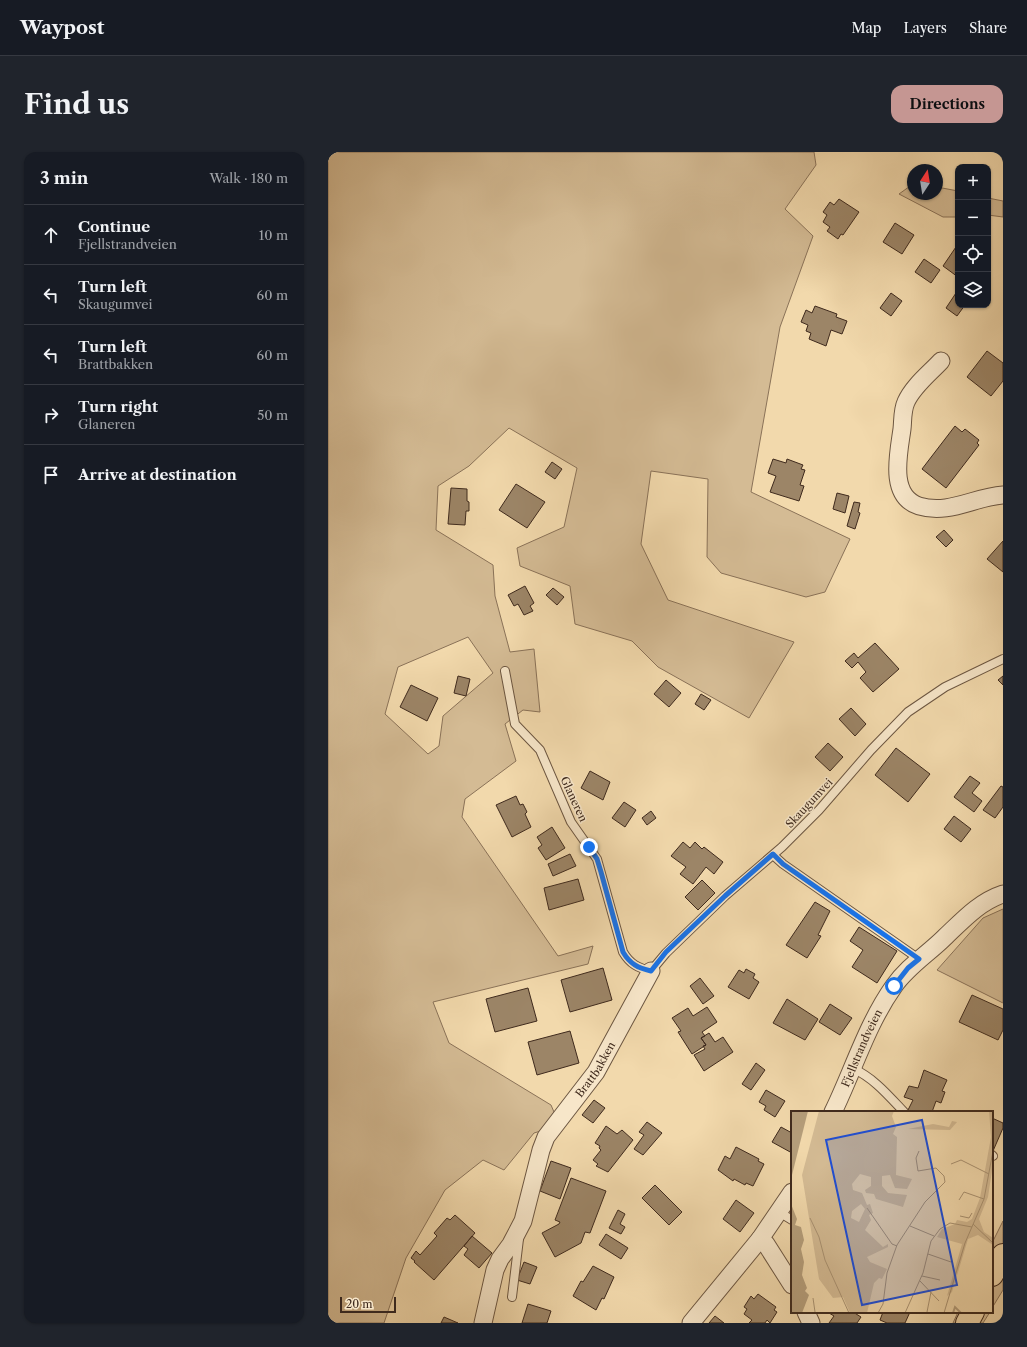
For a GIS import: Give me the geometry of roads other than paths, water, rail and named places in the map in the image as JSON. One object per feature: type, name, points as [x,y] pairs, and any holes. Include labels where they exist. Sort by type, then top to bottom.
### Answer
[{"type":"main road","points":[[993,1273],[1003,1255]]},
{"type":"main road","points":[[967,1323],[972,1313]]},
{"type":"street","points":[[942,361],[913,391],[906,402],[897,459],[900,485],[910,501],[918,506],[934,509],[951,508],[1003,495]]},
{"type":"street","name":"Fjellstrandveien","points":[[832,1111],[873,1022],[894,986],[908,968],[983,903],[1003,894]]},
{"type":"street","name":"Brattbakken","points":[[483,1323],[495,1270],[523,1221],[541,1150],[546,1137],[596,1072],[651,971]]},
{"type":"street","points":[[690,1323],[760,1239],[786,1216],[791,1196]]},
{"type":"street","points":[[760,1239],[766,1244],[791,1283]]},
{"type":"street","points":[[806,1313],[811,1323]]},
{"type":"lane","name":"Skaugumvei","points":[[773,854],[819,810],[871,750],[908,712],[945,688],[1003,659]]},
{"type":"lane","name":"Glaneren","points":[[504,671],[515,724],[540,750],[571,822],[597,859],[623,952],[628,960],[639,968],[651,971]]},
{"type":"lane","points":[[773,854],[783,864],[919,959]]},
{"type":"lane","name":"Brattbakken","points":[[651,971],[666,952],[725,896],[773,854]]},
{"type":"lane","points":[[852,1068],[863,1073],[877,1084],[903,1111]]},
{"type":"lane","points":[[512,1297],[516,1256],[523,1221]]}]
